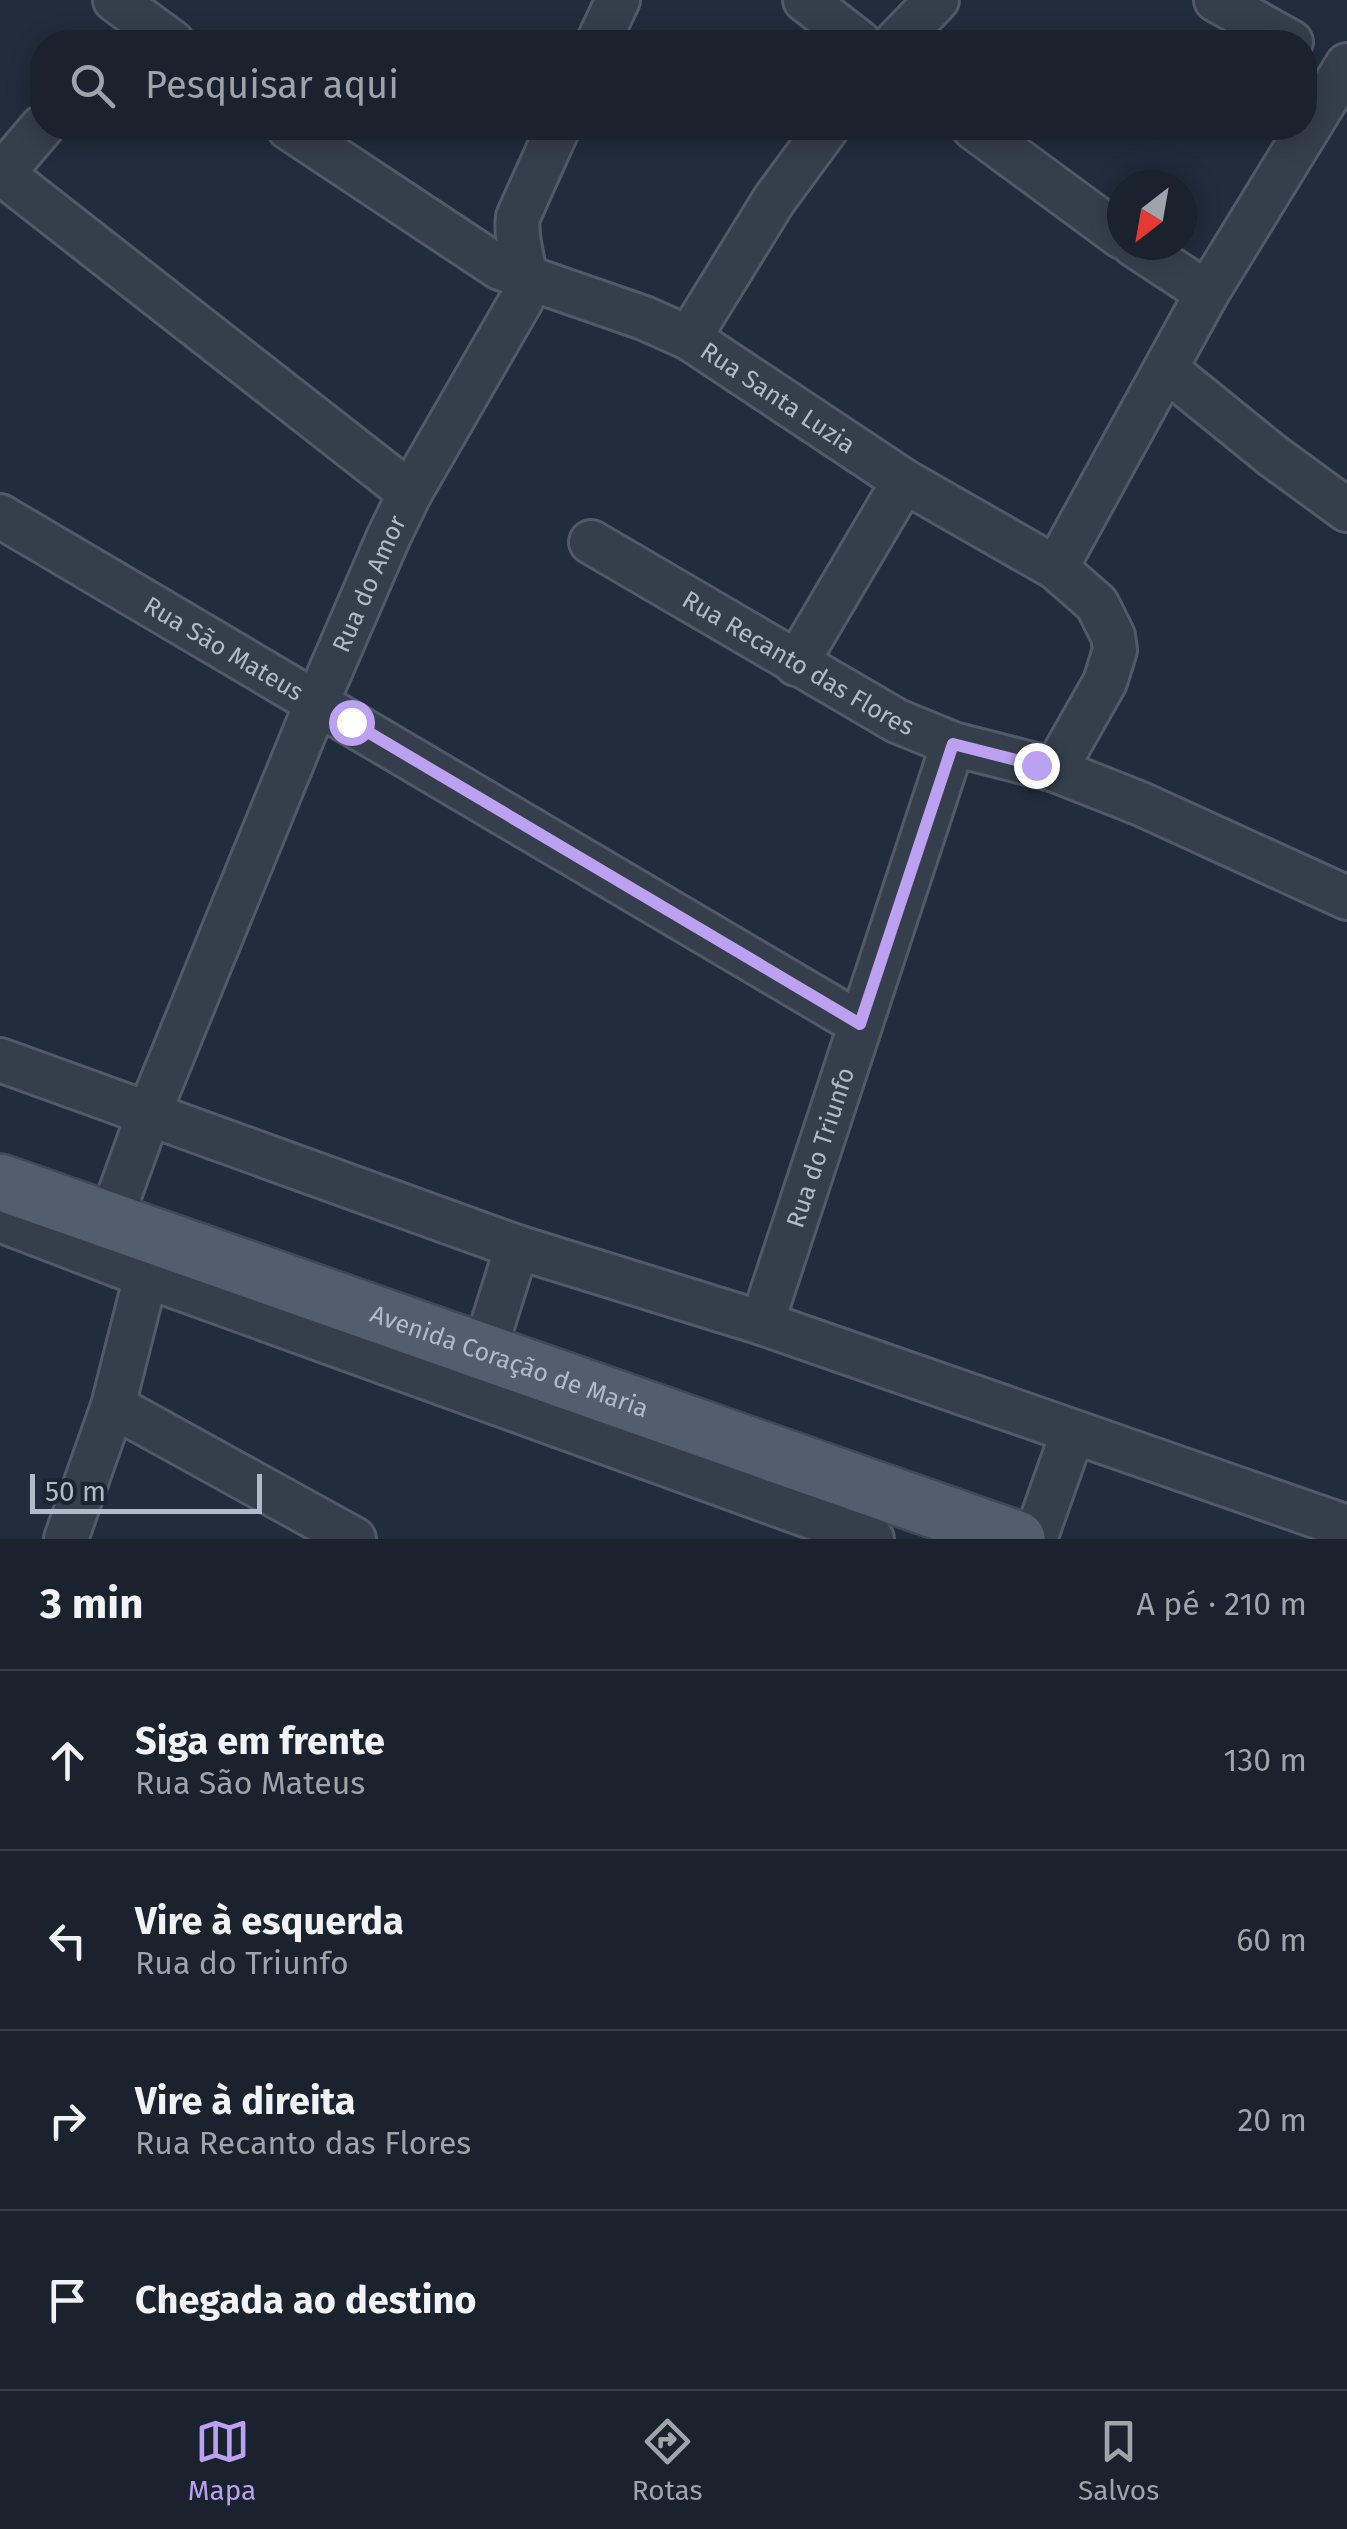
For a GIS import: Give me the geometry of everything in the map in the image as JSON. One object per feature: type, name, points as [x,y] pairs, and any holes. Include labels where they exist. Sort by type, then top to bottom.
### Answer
[{"type":"main road","name":"Avenida Coração de Maria","points":[[0,1182],[138,1245],[484,1352],[1017,1539]]},
{"type":"street","points":[[604,30],[618,0]]},
{"type":"street","points":[[805,0],[844,30]]},
{"type":"street","points":[[908,30],[937,0]]},
{"type":"street","points":[[1216,0],[1269,30]]},
{"type":"street","points":[[125,14],[152,30]]},
{"type":"street","points":[[1317,57],[1345,71],[1317,116]]},
{"type":"street","points":[[30,140],[1,173],[410,493]]},
{"type":"street","name":"Rua Santa Luzia","points":[[307,140],[500,268],[644,318],[688,338],[904,482],[1056,568],[1097,604],[1113,636],[1114,650],[1104,682],[1055,770]]},
{"type":"street","points":[[527,280],[516,227],[553,140]]},
{"type":"street","points":[[688,338],[774,200],[818,140]]},
{"type":"street","points":[[990,140],[1107,225]]},
{"type":"street","points":[[1056,568],[1208,293],[1302,140]]},
{"type":"street","points":[[1157,260],[1208,293]]},
{"type":"street","name":"Rua do Amor","points":[[66,1539],[114,1406],[138,1245],[149,1113],[317,702],[410,493],[522,299],[527,280]]},
{"type":"street","points":[[1167,370],[1272,456],[1347,510]]},
{"type":"street","points":[[796,664],[904,482]]},
{"type":"street","name":"Rua São Mateus","points":[[0,516],[860,1024]]},
{"type":"street","name":"Rua Recanto das Flores","points":[[591,542],[874,710],[953,744],[1055,770],[1141,804],[1347,898]]},
{"type":"street","name":"Rua do Triunfo","points":[[762,1323],[953,744]]},
{"type":"street","points":[[0,1060],[518,1247],[762,1323],[1347,1526]]},
{"type":"street","points":[[0,1220],[138,1245],[872,1539]]},
{"type":"street","points":[[484,1352],[518,1247]]},
{"type":"street","points":[[114,1406],[354,1539]]},
{"type":"street","points":[[1035,1539],[1074,1432]]},
{"type":"route","points":[[351,722],[860,1024],[953,744],[1036,765]]}]
